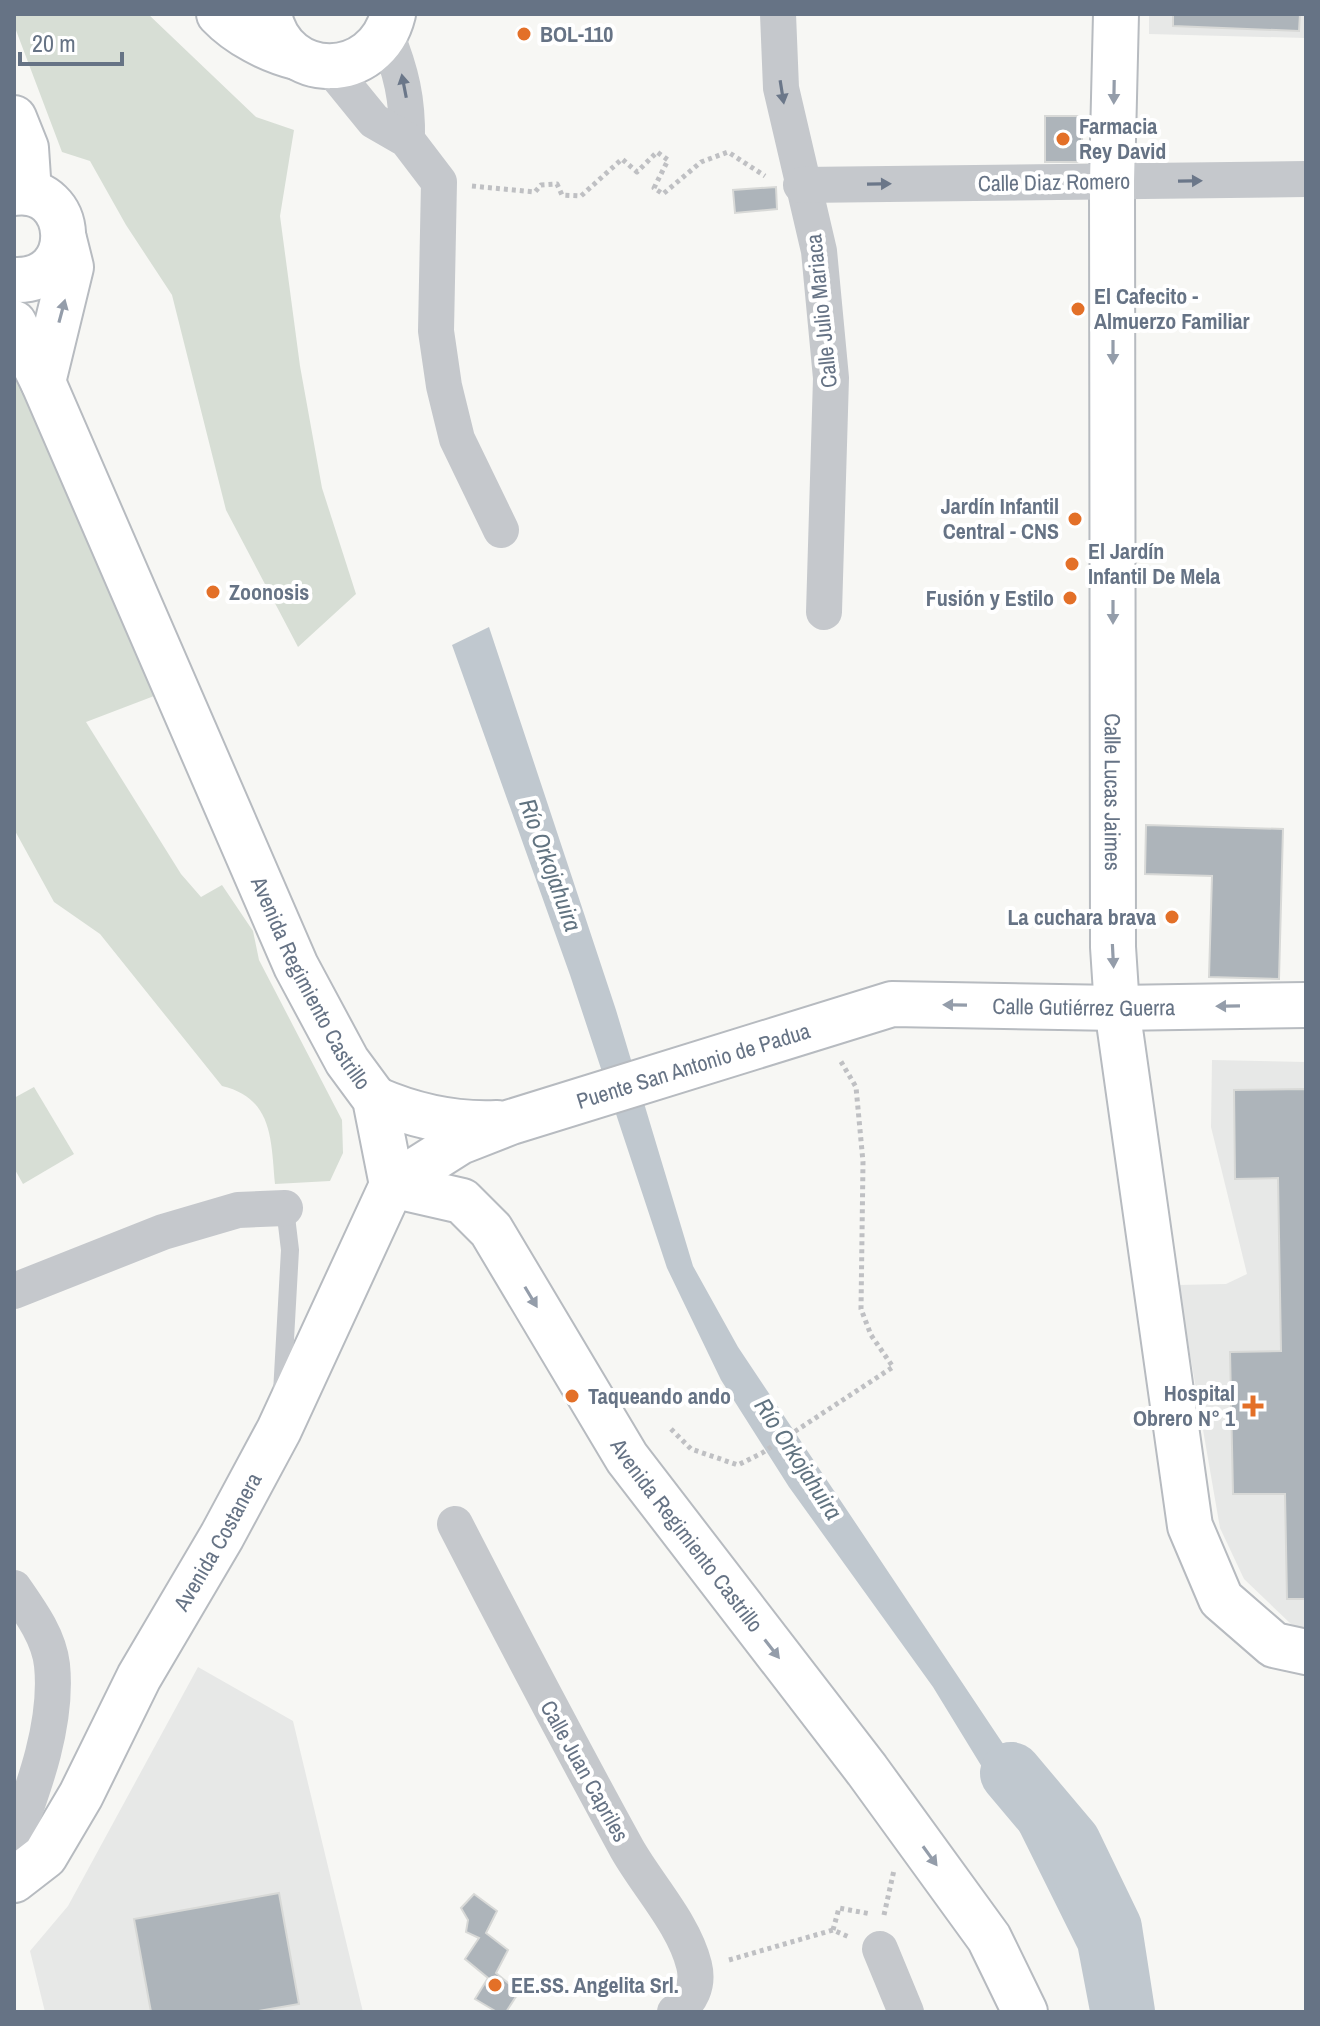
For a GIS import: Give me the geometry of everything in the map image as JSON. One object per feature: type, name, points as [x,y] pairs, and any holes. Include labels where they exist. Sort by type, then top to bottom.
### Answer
[{"type":"main road","points":[[219,14],[231,26],[268,47],[314,62],[357,61],[378,45],[389,24]]},
{"type":"main road","points":[[269,14],[271,27],[282,45],[314,62]]},
{"type":"main road","name":"Calle Lucas Jaimes","points":[[1116,14],[1112,181],[1113,947],[1117,1008],[1190,1526],[1221,1599],[1274,1645],[1306,1652]]},
{"type":"main road","points":[[14,118],[26,148],[21,193],[53,207],[62,222],[71,267],[43,382]]},
{"type":"main road","points":[[14,280],[34,278],[50,270],[60,256],[64,239]]},
{"type":"main road","name":"Avenida Regimiento Castrillo","points":[[14,323],[43,382],[296,966],[347,1061],[375,1099],[392,1185],[462,1201],[491,1230],[627,1458],[905,1821],[989,1938],[1025,2012]]},
{"type":"main road","name":"Calle Gutiérrez Guerra","points":[[864,1012],[892,1004],[1117,1008],[1306,1005]]},
{"type":"main road","name":"Puente San Antonio de Padua","points":[[516,1121],[864,1012]]},
{"type":"main road","points":[[375,1099],[415,1115],[467,1124],[516,1121]]},
{"type":"main road","points":[[392,1185],[460,1142],[516,1121]]},
{"type":"main road","points":[[491,1230],[474,1178],[483,1152],[516,1121]]},
{"type":"main road","name":"Avenida Costanera","points":[[14,1880],[45,1856],[81,1795],[139,1677],[279,1430],[392,1185]]},
{"type":"street","name":"Calle Julio Mariaca","points":[[778,14],[781,88],[801,185],[819,251],[831,378],[824,612]]},
{"type":"street","points":[[389,24],[408,108],[407,140]]},
{"type":"street","points":[[314,62],[374,121],[407,140],[439,182],[436,331],[444,386],[457,439],[501,530]]},
{"type":"street","name":"Calle Diaz Romero","points":[[801,185],[1306,179]]},
{"type":"street","points":[[14,1291],[163,1232],[238,1210],[285,1208]]},
{"type":"street","name":"Calle Juan Capriles","points":[[455,1524],[535,1680],[636,1864],[687,1946],[695,1968]]},
{"type":"street","points":[[14,1588],[36,1619],[52,1663],[52,1704],[32,1792],[14,1841]]},
{"type":"street","points":[[880,1949],[906,2012]]},
{"type":"street","points":[[675,2012],[686,2005],[694,1990],[695,1968]]},
{"type":"lane","points":[[279,1430],[289,1287],[285,1208]]},
{"type":"path","points":[[439,182],[535,192],[541,185],[557,184],[562,195],[581,196],[622,159],[637,172],[657,152],[668,160],[654,188],[663,194],[701,162],[728,152],[759,175],[801,185]]},
{"type":"path","points":[[671,1429],[691,1449],[738,1465],[762,1453],[893,1367],[871,1335],[861,1309],[863,1162],[856,1087],[833,1050]]},
{"type":"path","points":[[833,1930],[839,1908],[883,1916],[905,1821]]},
{"type":"path","points":[[695,1968],[770,1951],[833,1930],[880,1949]]},
{"type":"shaded area","points":[[14,14],[148,14],[256,117],[294,130],[280,216],[300,366],[322,488],[356,594],[298,647],[226,510],[172,295],[126,225],[90,161],[62,152],[14,25]]},
{"type":"shaded area","points":[[1149,14],[1305,14],[1305,38],[1149,34]]},
{"type":"shaded area","points":[[14,352],[175,688],[86,722],[181,874],[201,897],[222,885],[253,931],[259,960],[342,1120],[343,1153],[330,1181],[275,1184],[270,1137],[260,1111],[239,1092],[222,1086],[100,934],[54,902],[14,829]]},
{"type":"shaded area","name":"Hospital Obrero N° 1","points":[[1212,1060],[1306,1062],[1306,1630],[1291,1624],[1244,1579],[1220,1528],[1178,1285],[1226,1284],[1247,1274],[1211,1127]]},
{"type":"shaded area","points":[[34,1087],[74,1154],[23,1184],[14,1168],[14,1098]]},
{"type":"shaded area","points":[[198,1667],[293,1721],[363,2012],[45,2012],[30,1951],[68,1906]]},
{"type":"water","points":[[489,627],[616,1010],[693,1266],[738,1347],[1072,1847],[1113,1941],[1124,2012],[1090,2012],[1078,1949],[1012,1816],[933,1687],[789,1487],[721,1380],[667,1268],[570,975],[452,645]]},
{"type":"building","points":[[1173,14],[1300,14],[1299,31],[1173,26]]},
{"type":"building","name":"Farmacia Rey David","points":[[1045,116],[1082,116],[1082,162],[1045,162]]},
{"type":"building","points":[[776,187],[777,209],[735,213],[733,190]]},
{"type":"building","points":[[1146,825],[1283,829],[1279,979],[1209,977],[1212,876],[1145,874]]},
{"type":"building","points":[[1306,1089],[1306,1599],[1287,1599],[1285,1494],[1233,1494],[1230,1352],[1281,1351],[1278,1178],[1235,1179],[1234,1090]]},
{"type":"building","points":[[279,1893],[299,2004],[253,2012],[151,2012],[134,1919]]},
{"type":"building","points":[[474,1894],[497,1911],[486,1933],[508,1950],[496,1973],[519,1992],[506,2012],[497,2012],[475,1999],[488,1978],[465,1959],[479,1938],[466,1932],[468,1920],[461,1908]]},
{"type":"waterway","name":"Río Orkojahuira","points":[[1011,1773],[1070,1843],[1111,1928],[1124,2012]]},
{"type":"place","name":"BOL-110","points":[[524,34]]},
{"type":"place","name":"Farmacia Rey David","points":[[1063,139]]},
{"type":"place","name":"El Cafecito - Almuerzo Familiar","points":[[1078,309]]},
{"type":"place","name":"Jardín Infantil Central - CNS","points":[[1075,519]]},
{"type":"place","name":"El Jardín Infantil De Mela","points":[[1072,564]]},
{"type":"place","name":"Zoonosis","points":[[213,592]]},
{"type":"place","name":"Fusión y Estilo","points":[[1070,598]]},
{"type":"place","name":"La cuchara brava","points":[[1172,917]]},
{"type":"place","name":"Taqueando ando","points":[[572,1396]]},
{"type":"place","name":"Hospital Obrero N° 1","points":[[1253,1406]]},
{"type":"place","name":"EE.SS. Angelita Srl.","points":[[495,1985]]}]
